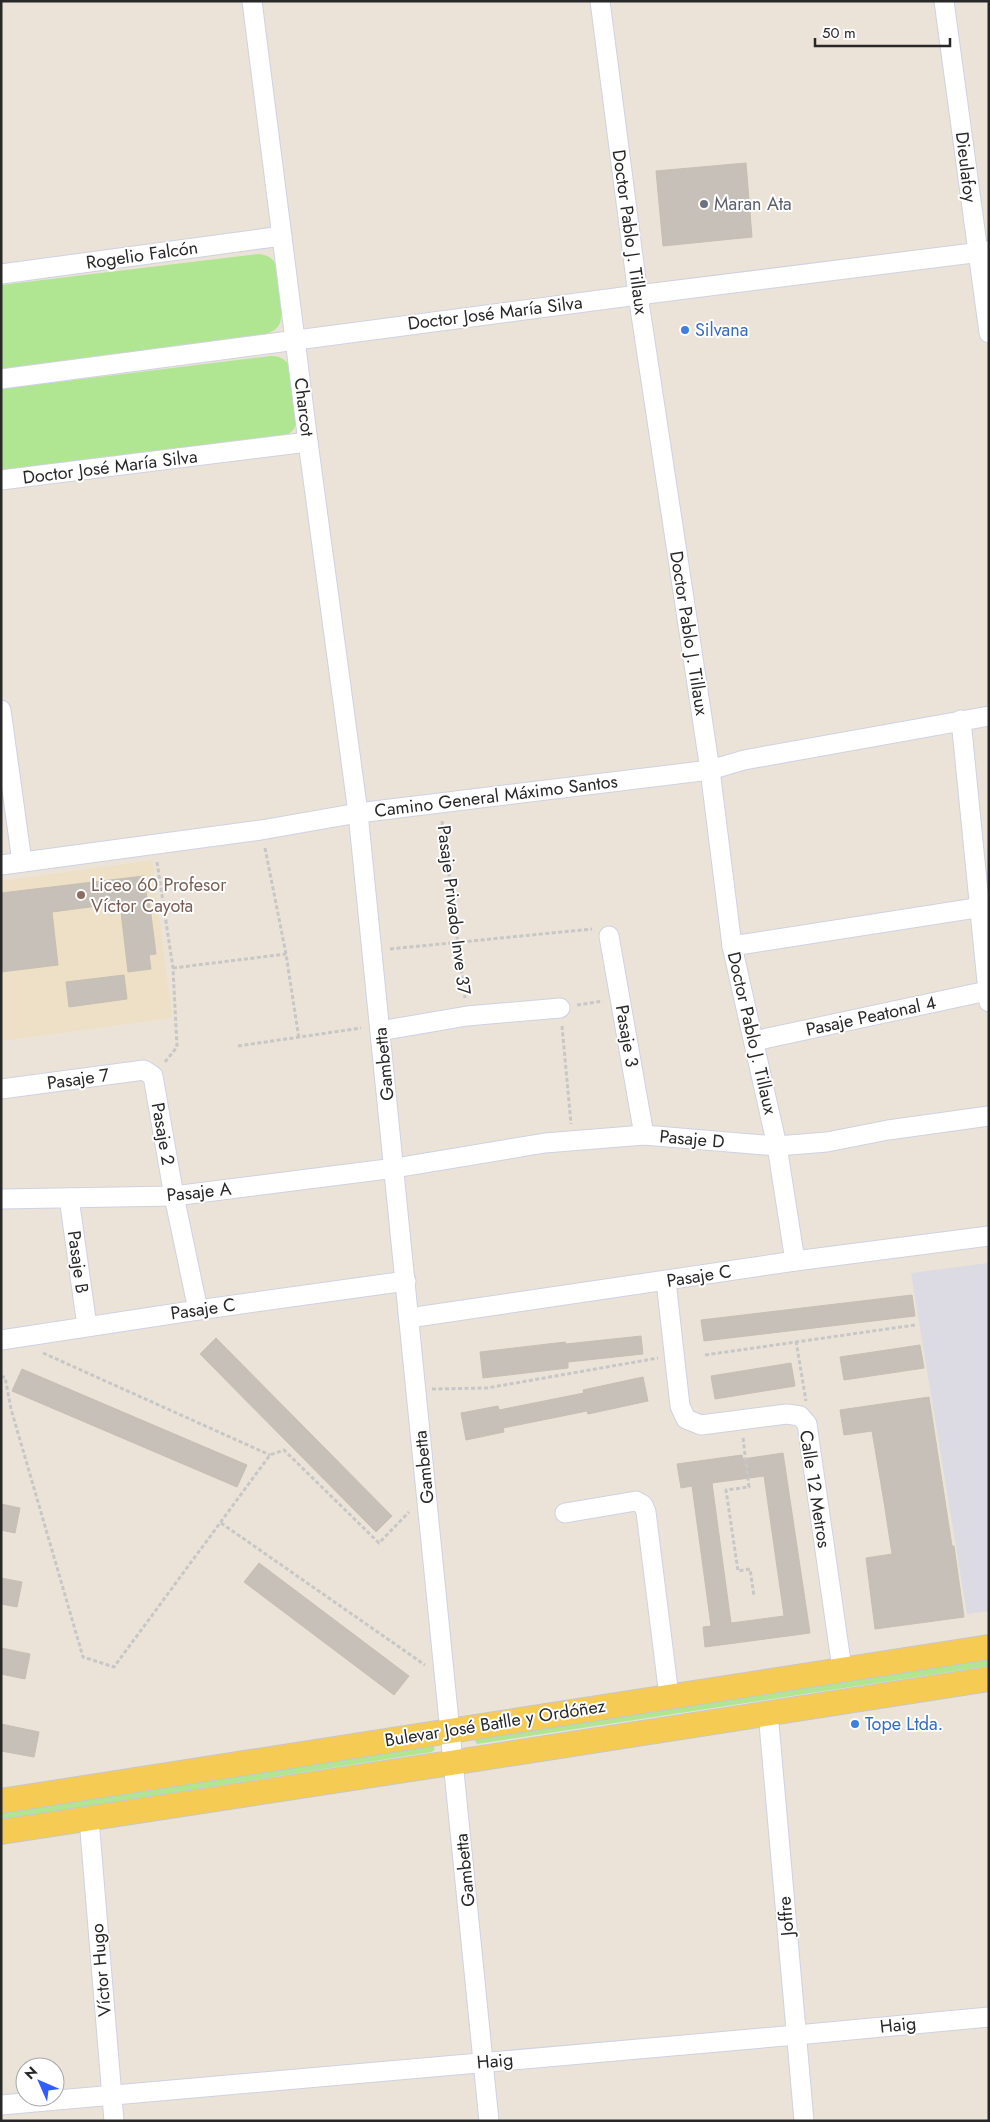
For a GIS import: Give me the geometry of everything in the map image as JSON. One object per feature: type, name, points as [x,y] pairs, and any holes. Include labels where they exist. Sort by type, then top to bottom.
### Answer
[{"type":"main road","name":"Bulevar José Batlle y Ordóñez","points":[[1,1801],[989,1647]]},
{"type":"main road","name":"Bulevar José Batlle y Ordóñez","points":[[1,1832],[989,1679]]},
{"type":"street","name":"Charcot","points":[[252,1],[308,442],[358,813]]},
{"type":"street","name":"Doctor Pablo J. Tillaux","points":[[600,1],[638,295],[710,770],[732,946],[777,1146],[794,1261]]},
{"type":"street","name":"Dieulafoy","points":[[944,1],[983,252],[989,333]]},
{"type":"street","name":"Rogelio Falcón","points":[[1,274],[282,236]]},
{"type":"street","name":"Doctor José María Silva","points":[[1,379],[638,295],[983,252]]},
{"type":"street","name":"Doctor José María Silva","points":[[1,480],[308,442]]},
{"type":"street","points":[[1,710],[22,862]]},
{"type":"street","name":"Camino General Máximo Santos","points":[[1,865],[261,830],[358,813],[710,770],[744,760],[989,716]]},
{"type":"street","points":[[961,720],[984,907],[988,996]]},
{"type":"street","name":"Gambetta","points":[[358,813],[489,2121]]},
{"type":"street","points":[[732,946],[984,907]]},
{"type":"street","name":"Pasaje 3","points":[[609,936],[644,1135]]},
{"type":"street","name":"Pasaje Peatonal 4","points":[[754,1041],[988,996]]},
{"type":"street","name":"Pasaje Privado Inve 37","points":[[380,1028],[467,1016],[560,1008]]},
{"type":"street","name":"Pasaje 7","points":[[1,1089],[144,1070],[153,1076]]},
{"type":"street","name":"Pasaje 2","points":[[153,1076],[174,1196],[198,1310]]},
{"type":"street","name":"Pasaje D","points":[[395,1168],[572,1140],[644,1135],[777,1146],[827,1142],[888,1130],[989,1116]]},
{"type":"street","name":"Pasaje A","points":[[1,1199],[174,1196],[395,1168]]},
{"type":"street","name":"Pasaje B","points":[[69,1198],[87,1326]]},
{"type":"street","name":"Pasaje C","points":[[409,1318],[794,1261],[989,1236]]},
{"type":"street","name":"Pasaje C","points":[[6,1339],[406,1281]]},
{"type":"street","name":"Calle 12 Metros","points":[[666,1281],[680,1406],[686,1419],[701,1425],[787,1414],[800,1416],[807,1424],[842,1669]]},
{"type":"street","points":[[565,1513],[636,1501],[643,1505],[646,1512],[669,1696]]},
{"type":"street","name":"Joffre","points":[[768,1712],[804,2121]]},
{"type":"street","name":"Víctor Hugo","points":[[89,1819],[114,2121]]},
{"type":"street","name":"Haig","points":[[1,2105],[989,2017]]},
{"type":"path","name":"Pasaje Privado Inve 37","points":[[440,804],[467,1016]]},
{"type":"path","points":[[261,830],[286,954],[299,1039]]},
{"type":"path","points":[[153,1076],[177,1047],[173,968],[154,844]]},
{"type":"path","points":[[372,951],[600,928],[609,936]]},
{"type":"path","points":[[173,968],[286,954]]},
{"type":"path","points":[[572,1140],[560,1008],[620,998]]},
{"type":"path","points":[[238,1046],[380,1028]]},
{"type":"path","points":[[705,1354],[916,1325]]},
{"type":"path","points":[[6,1339],[270,1455]]},
{"type":"path","points":[[796,1341],[806,1399],[800,1416]]},
{"type":"path","points":[[416,1389],[487,1388],[675,1355]]},
{"type":"path","points":[[1,1377],[5,1377],[11,1409],[83,1657],[114,1666],[270,1455],[284,1450],[378,1543],[410,1511],[430,1522]]},
{"type":"path","points":[[740,1420],[749,1486],[726,1490],[738,1571],[750,1570],[754,1596]]},
{"type":"path","points":[[220,1523],[428,1667]]},
{"type":"shaded area","points":[[152,860],[172,1018],[1,1041],[1,881]]},
{"type":"shaded area","points":[[989,1263],[989,1611],[967,1614],[911,1273]]},
{"type":"green space","points":[[259,254],[273,260],[279,282],[281,320],[275,330],[266,334],[1,369],[1,285]]},
{"type":"green space","points":[[271,356],[282,358],[290,366],[298,419],[294,429],[283,437],[1,475],[1,389]]},
{"type":"green space","points":[[989,1659],[989,1666],[477,1744],[475,1741],[476,1739]]},
{"type":"green space","points":[[432,1744],[435,1749],[432,1752],[1,1820],[1,1812]]},
{"type":"building","name":"Maran Ata","points":[[746,163],[752,237],[663,246],[656,171]]},
{"type":"building","points":[[144,876],[156,954],[149,955],[151,969],[128,972],[120,903],[52,912],[58,965],[1,972],[1,893]]},
{"type":"building","points":[[124,975],[127,999],[69,1007],[66,982]]},
{"type":"building","points":[[912,1295],[915,1316],[704,1341],[701,1320]]},
{"type":"building","points":[[641,1336],[643,1354],[568,1362],[568,1368],[483,1378],[480,1352],[565,1342],[566,1344]]},
{"type":"building","points":[[216,1338],[392,1516],[376,1532],[200,1354]]},
{"type":"building","points":[[920,1345],[924,1368],[844,1380],[840,1357]]},
{"type":"building","points":[[791,1363],[795,1386],[715,1399],[711,1376]]},
{"type":"building","points":[[22,1369],[247,1465],[237,1487],[12,1391]]},
{"type":"building","points":[[643,1377],[648,1401],[588,1414],[587,1411],[503,1428],[504,1432],[466,1440],[461,1413],[498,1406],[499,1410],[584,1393],[583,1390]]},
{"type":"building","points":[[929,1397],[964,1617],[875,1629],[866,1558],[892,1554],[884,1502],[872,1431],[844,1435],[840,1410]]},
{"type":"building","points":[[783,1453],[810,1633],[705,1647],[703,1627],[711,1626],[692,1486],[681,1488],[677,1464],[742,1455],[743,1459]],"holes":[[[764,1476],[784,1616],[731,1623],[712,1483]]]},
{"type":"building","points":[[1,1504],[20,1508],[15,1533],[1,1530]]},
{"type":"building","points":[[259,1563],[409,1676],[394,1695],[244,1582]]},
{"type":"building","points":[[1,1578],[22,1582],[17,1607],[1,1604]]},
{"type":"building","points":[[1,1648],[30,1654],[25,1679],[1,1674]]},
{"type":"building","points":[[1,1724],[39,1732],[34,1757],[1,1751]]},
{"type":"place","name":"Maran Ata","points":[[704,204]]},
{"type":"place","name":"Silvana","points":[[685,330]]},
{"type":"place","name":"Liceo 60 Profesor Víctor Cayota","points":[[81,895]]},
{"type":"place","name":"Tope Ltda.","points":[[855,1724]]}]
